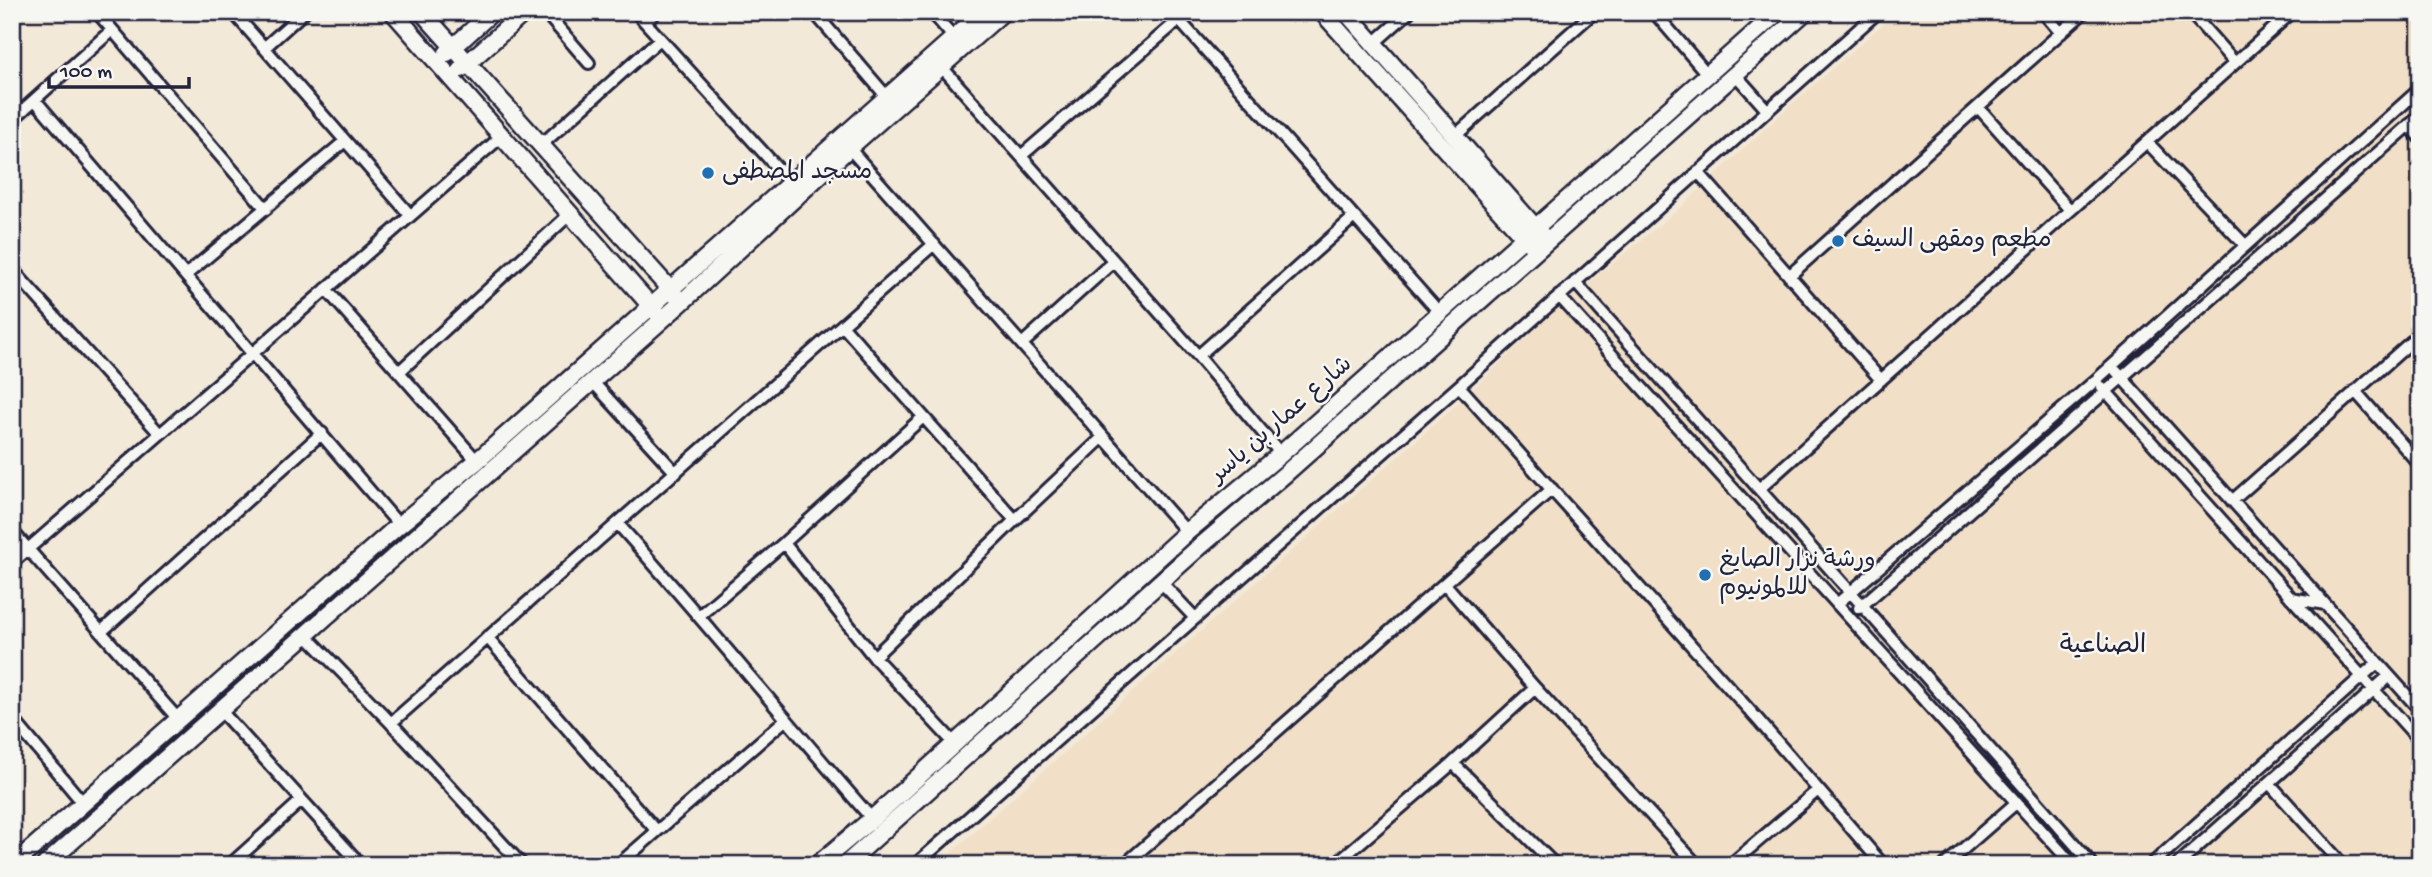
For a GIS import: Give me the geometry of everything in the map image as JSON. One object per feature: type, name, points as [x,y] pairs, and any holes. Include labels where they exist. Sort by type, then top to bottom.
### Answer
[{"type":"street","points":[[97,12],[266,209]]},
{"type":"street","points":[[233,12],[410,215]]},
{"type":"street","points":[[264,48],[304,12]]},
{"type":"street","points":[[393,12],[663,319]]},
{"type":"street","points":[[422,12],[681,303]]},
{"type":"street","points":[[437,62],[492,12]]},
{"type":"street","points":[[452,78],[525,12]]},
{"type":"street","points":[[545,12],[589,63]]},
{"type":"street","points":[[636,12],[790,182]]},
{"type":"street","points":[[645,22],[656,12]]},
{"type":"street","points":[[814,12],[887,97]]},
{"type":"street","points":[[932,12],[954,38]]},
{"type":"street","points":[[13,865],[399,525],[477,461],[983,12]]},
{"type":"street","points":[[45,865],[681,303],[849,148],[1003,12]]},
{"type":"street","points":[[1322,12],[1542,246]]},
{"type":"street","points":[[1346,12],[1455,136],[1530,233]]},
{"type":"street","points":[[1373,44],[1409,12]]},
{"type":"street","points":[[1455,136],[1594,12]]},
{"type":"street","points":[[1654,12],[1708,75]]},
{"type":"street","name":"شارع عمار بن ياسر","points":[[817,865],[872,819],[1187,532],[1281,454],[1778,12]]},
{"type":"street","name":"شارع عمار بن ياسر","points":[[845,865],[1805,12]]},
{"type":"street","points":[[915,865],[1460,386],[1878,12]]},
{"type":"street","points":[[2043,12],[2062,33]]},
{"type":"street","points":[[1789,275],[2084,12]]},
{"type":"street","points":[[2190,12],[2235,63]]},
{"type":"street","points":[[1759,489],[2292,12]]},
{"type":"street","points":[[1021,156],[1184,16],[1354,217],[1440,313]]},
{"type":"street","points":[[12,120],[112,30]]},
{"type":"street","points":[[541,145],[660,39]]},
{"type":"street","points":[[941,66],[1198,356],[1281,454]]},
{"type":"street","points":[[1735,74],[1767,110]]},
{"type":"street","points":[[1837,604],[2111,366],[2420,89]]},
{"type":"street","points":[[35,100],[399,525]]},
{"type":"street","points":[[1978,107],[2070,210]]},
{"type":"street","points":[[1849,617],[2420,116]]},
{"type":"street","points":[[2409,125],[2420,138]]},
{"type":"street","points":[[12,562],[502,136]]},
{"type":"street","points":[[186,275],[345,141]]},
{"type":"street","points":[[2147,142],[2244,244]]},
{"type":"street","points":[[849,148],[1187,532]]},
{"type":"street","points":[[1698,172],[1881,380]]},
{"type":"street","points":[[400,371],[570,214]]},
{"type":"street","points":[[1198,356],[1354,217]]},
{"type":"street","points":[[391,723],[934,244]]},
{"type":"street","points":[[1022,344],[1114,261]]},
{"type":"street","points":[[14,273],[160,434]]},
{"type":"street","points":[[1575,282],[2093,865]]},
{"type":"street","points":[[326,289],[477,461]]},
{"type":"street","points":[[1559,296],[2073,865]]},
{"type":"street","points":[[843,326],[1015,520]]},
{"type":"street","points":[[2232,501],[2420,334]]},
{"type":"street","points":[[2111,366],[2420,710]]},
{"type":"street","points":[[2095,380],[2420,741]]},
{"type":"street","points":[[592,381],[676,473]]},
{"type":"street","points":[[1460,386],[1883,865]]},
{"type":"street","points":[[2355,391],[2420,465]]},
{"type":"street","points":[[700,615],[923,417]]},
{"type":"street","points":[[101,632],[322,433]]},
{"type":"street","points":[[874,657],[1103,437]]},
{"type":"street","points":[[1125,865],[1552,489]]},
{"type":"street","points":[[618,524],[700,615],[785,720],[872,819]]},
{"type":"street","points":[[12,531],[178,719]]},
{"type":"street","points":[[784,543],[874,657],[955,744]]},
{"type":"street","points":[[1161,582],[1195,618]]},
{"type":"street","points":[[1445,584],[1535,688],[1697,865]]},
{"type":"street","points":[[2291,598],[2325,604]]},
{"type":"street","points":[[305,634],[522,865]]},
{"type":"street","points":[[487,637],[656,830]]},
{"type":"street","points":[[2151,865],[2377,663]]},
{"type":"street","points":[[2177,865],[2389,676]]},
{"type":"street","points":[[1335,865],[1535,688]]},
{"type":"street","points":[[220,710],[361,865]]},
{"type":"street","points":[[618,865],[785,720]]},
{"type":"street","points":[[14,724],[83,803]]},
{"type":"street","points":[[1453,763],[1555,865]]},
{"type":"street","points":[[2269,783],[2343,865]]},
{"type":"street","points":[[1730,865],[1818,790]]},
{"type":"street","points":[[230,865],[302,800]]},
{"type":"street","points":[[1945,865],[2017,802]]},
{"type":"shaded area","points":[[1897,12],[2420,12],[2420,865],[937,865],[1446,414],[1558,308],[1680,208],[1785,110]]},
{"type":"place","name":"مسجد المصطفى","points":[[708,173]]},
{"type":"place","name":"مطعم ومقهى السيف","points":[[1838,241]]},
{"type":"place","name":"ورشة نزار الصايغ للالمونيوم","points":[[1705,575]]},
{"type":"district","name":"الصناعية","points":[[2103,647]]}]
